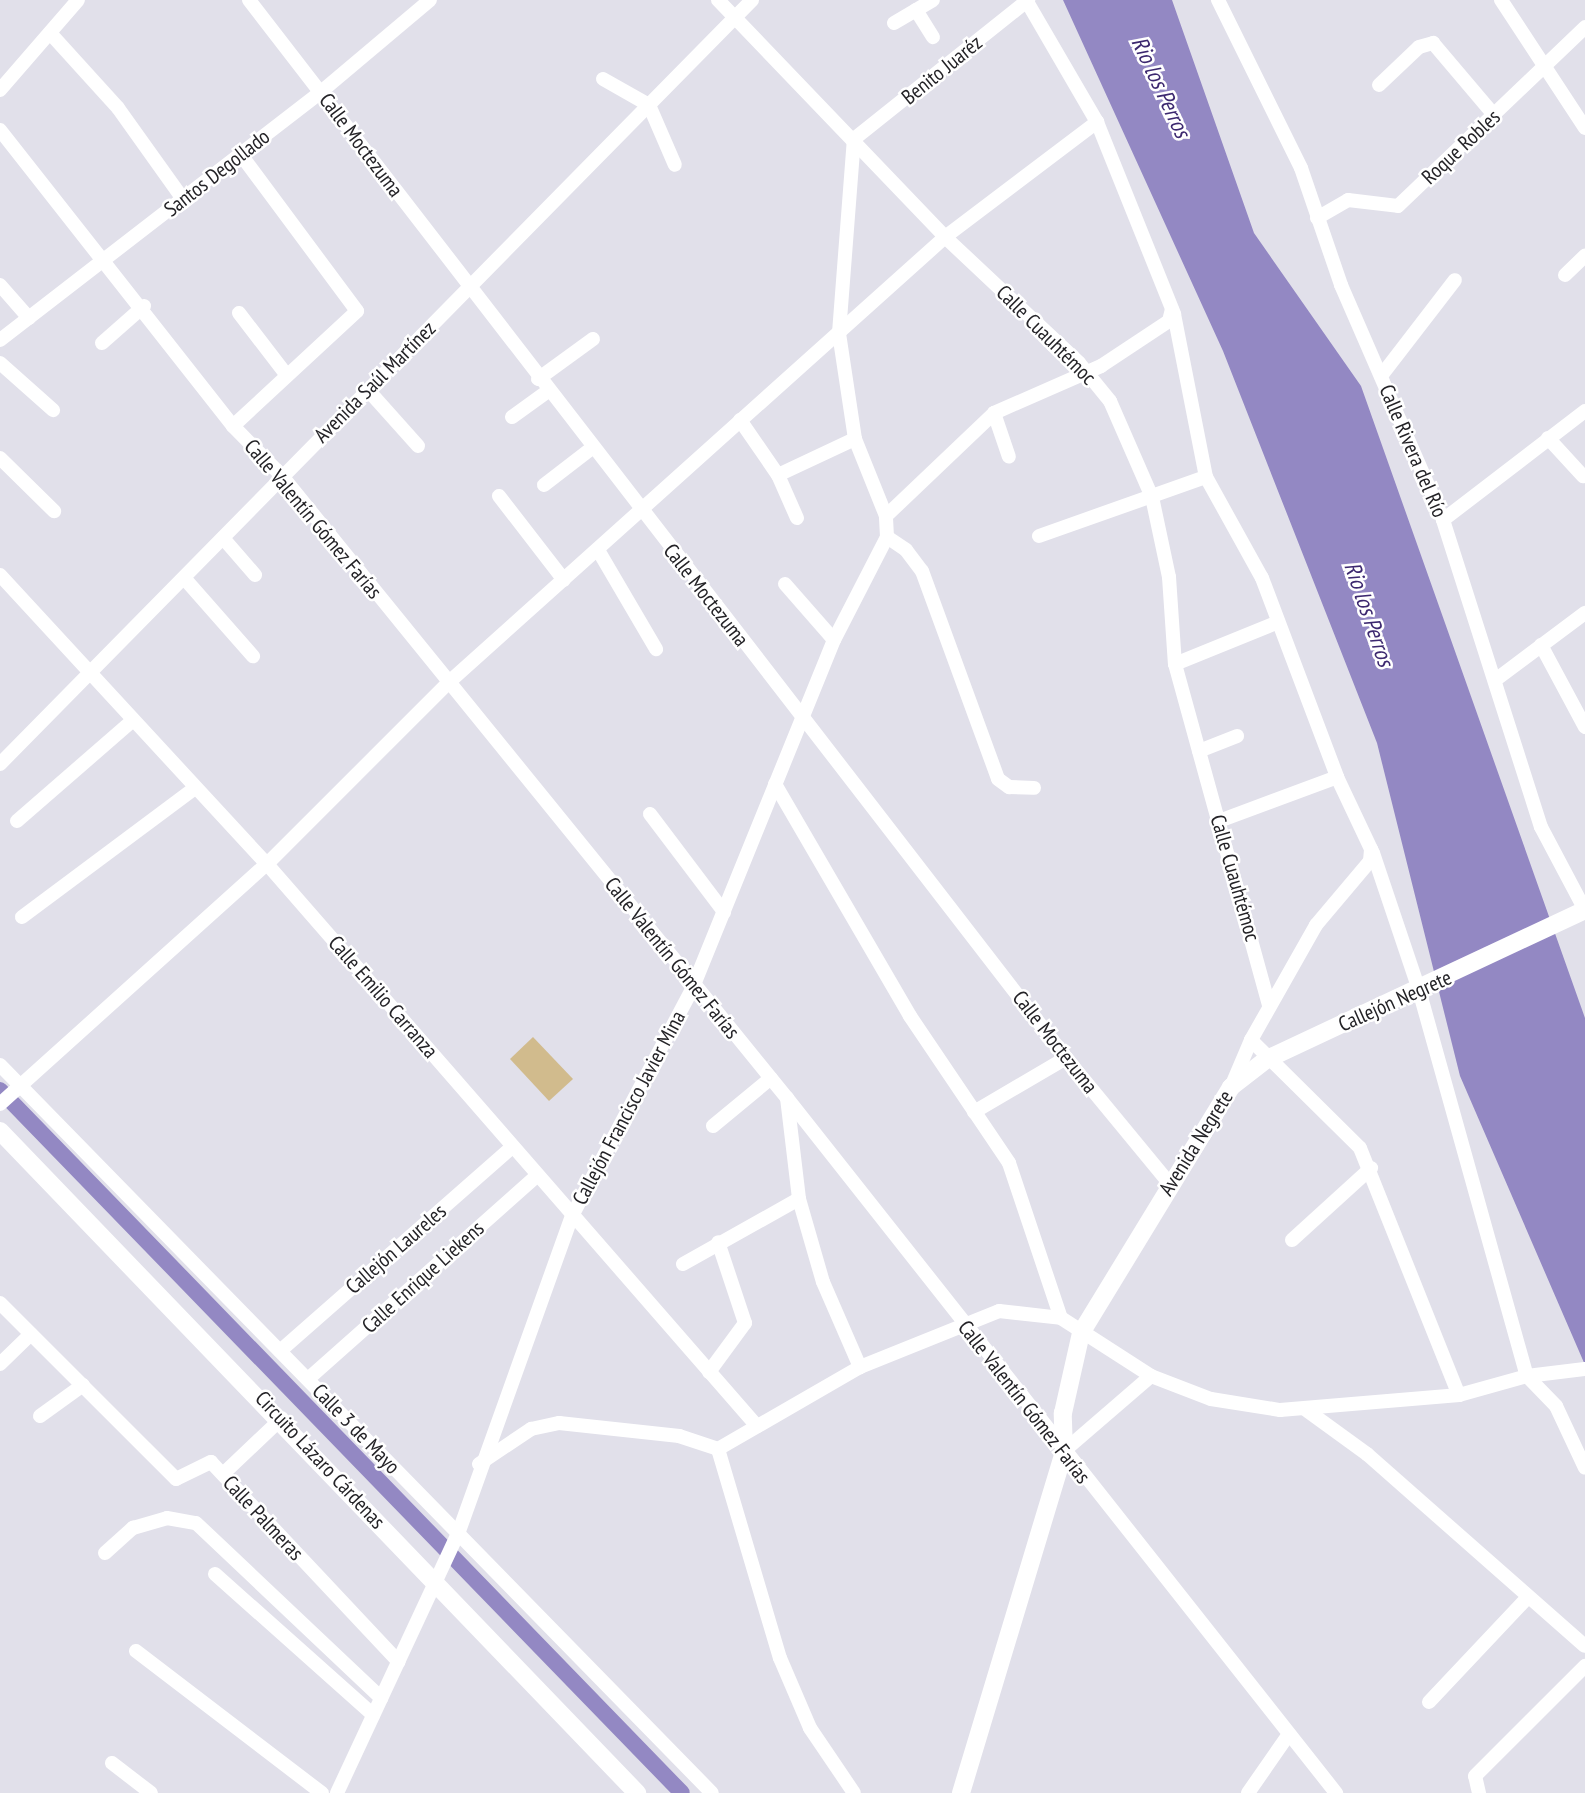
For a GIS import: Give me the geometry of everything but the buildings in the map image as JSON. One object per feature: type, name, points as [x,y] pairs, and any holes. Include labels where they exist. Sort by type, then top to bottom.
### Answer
[{"type":"main road","name":"Callejón Negrete","points":[[1231,1087],[1267,1059],[1564,923],[1585,910]]},
{"type":"main road","name":"Avenida Negrete","points":[[961,1793],[1064,1451],[1063,1413],[1081,1333],[1231,1087]]},
{"type":"main road","name":"Circuito Lázaro Cárdenas","points":[[0,1131],[282,1418],[434,1582],[637,1793]]},
{"type":"street","points":[[0,90],[78,0]]},
{"type":"street","name":"Calle Moctezuma","points":[[249,0],[322,91],[467,288],[1066,1058],[1170,1184]]},
{"type":"street","name":"Santos Degollado","points":[[0,340],[322,91],[430,0]]},
{"type":"street","name":"Calle Cuauhtémoc","points":[[718,0],[945,237],[1087,374],[1129,437],[1152,497],[1169,577],[1175,664],[1269,1006]]},
{"type":"street","name":"Avenida Saúl Martínez","points":[[0,764],[752,0]]},
{"type":"street","points":[[894,23],[933,0]]},
{"type":"street","points":[[1501,0],[1585,128]]},
{"type":"street","points":[[1025,2],[1097,121],[1174,314],[1206,477],[1262,579],[1276,622],[1337,777],[1373,853],[1419,990],[1527,1376],[1556,1406],[1585,1468]]},
{"type":"street","name":"Benito Juaréz","points":[[854,139],[1025,2]]},
{"type":"street","name":"Calle Rivera del Río","points":[[1225,2],[1301,168],[1317,218],[1443,520],[1498,678],[1541,827],[1585,910]]},
{"type":"street","points":[[916,10],[933,37]]},
{"type":"street","name":"Roque Robles","points":[[1317,218],[1348,200],[1398,206],[1585,27]]},
{"type":"street","points":[[50,33],[118,108],[183,200]]},
{"type":"street","points":[[1379,85],[1419,47],[1433,43],[1495,116]]},
{"type":"street","points":[[603,79],[649,105],[675,165]]},
{"type":"street","points":[[0,1104],[267,863],[448,682],[565,580],[740,420],[945,237],[1097,121]]},
{"type":"street","name":"Calle Valentín Gómez Farías","points":[[0,130],[144,306],[233,426],[282,476],[693,987],[788,1098],[961,1323],[1336,1793]]},
{"type":"street","points":[[854,139],[839,333],[855,439],[886,516],[887,537],[906,550],[922,571],[998,779],[1009,787],[1034,788]]},
{"type":"street","points":[[233,426],[285,373],[358,311],[241,155]]},
{"type":"street","points":[[1565,275],[1585,256]]},
{"type":"street","points":[[1381,376],[1455,280]]},
{"type":"street","points":[[0,285],[29,318]]},
{"type":"street","points":[[102,343],[144,306]]},
{"type":"street","points":[[239,313],[285,373]]},
{"type":"street","points":[[886,516],[993,413],[1087,374],[1174,314]]},
{"type":"street","points":[[538,379],[593,339]]},
{"type":"street","points":[[0,363],[53,410]]},
{"type":"street","points":[[368,390],[418,446]]},
{"type":"street","points":[[512,417],[548,391]]},
{"type":"street","points":[[1443,520],[1585,411]]},
{"type":"street","points":[[993,413],[1009,457]]},
{"type":"street","points":[[740,420],[778,475],[797,518]]},
{"type":"street","points":[[1548,438],[1583,476]]},
{"type":"street","points":[[778,475],[855,439]]},
{"type":"street","points":[[544,485],[592,448]]},
{"type":"street","points":[[0,458],[54,512]]},
{"type":"street","points":[[1039,536],[1206,477]]},
{"type":"street","points":[[499,496],[565,580]]},
{"type":"street","name":"Callejón Francisco Javier Mina","points":[[337,1793],[399,1662],[441,1564],[455,1539],[479,1464],[572,1216],[693,987],[834,640],[887,537]]},
{"type":"street","points":[[223,538],[254,575]]},
{"type":"street","points":[[598,550],[656,649]]},
{"type":"street","name":"Calle Emilio Carranza","points":[[0,575],[89,676],[267,863],[757,1426]]},
{"type":"street","points":[[185,579],[253,656]]},
{"type":"street","points":[[785,584],[834,640]]},
{"type":"street","points":[[0,599],[13,590]]},
{"type":"street","points":[[1498,678],[1585,613]]},
{"type":"street","points":[[1175,664],[1276,622]]},
{"type":"street","points":[[1541,645],[1585,727]]},
{"type":"street","points":[[17,821],[132,721]]},
{"type":"street","points":[[1199,751],[1237,736]]},
{"type":"street","points":[[1219,821],[1337,777]]},
{"type":"street","points":[[775,784],[910,1016],[1019,1182],[1061,1318]]},
{"type":"street","points":[[22,917],[195,788]]},
{"type":"street","points":[[650,814],[724,912]]},
{"type":"street","name":"Avenida Negrete","points":[[1231,1087],[1251,1040],[1316,925],[1373,853]]},
{"type":"street","points":[[1251,1040],[1267,1059],[1348,1134],[1371,1168],[1459,1395]]},
{"type":"street","points":[[974,1112],[1066,1058]]},
{"type":"street","name":"Calle 3 de Mayo","points":[[0,1065],[17,1088],[308,1379],[455,1539],[712,1793]]},
{"type":"street","points":[[713,1126],[771,1078]]},
{"type":"street","points":[[788,1098],[799,1199],[824,1282],[860,1367]]},
{"type":"street","name":"Callejón Laureles","points":[[280,1350],[512,1147]]},
{"type":"street","points":[[1292,1240],[1371,1168]]},
{"type":"street","name":"Calle Enrique Liekens","points":[[308,1379],[537,1176]]},
{"type":"street","points":[[683,1264],[799,1199]]},
{"type":"street","points":[[709,1372],[745,1323],[718,1242]]},
{"type":"street","name":"Calle Palmeras","points":[[0,1303],[176,1479],[205,1463],[223,1474],[399,1662]]},
{"type":"street","points":[[479,1464],[531,1429],[559,1423],[679,1436],[718,1449],[860,1367],[961,1323],[999,1311],[1061,1318],[1151,1376],[1230,1403],[1305,1409],[1459,1395],[1527,1376],[1585,1369]]},
{"type":"street","points":[[0,1364],[31,1334]]},
{"type":"street","points":[[1064,1451],[1151,1376]]},
{"type":"street","points":[[40,1416],[83,1385]]},
{"type":"street","points":[[1305,1409],[1367,1454],[1527,1598],[1585,1646]]},
{"type":"street","points":[[223,1474],[282,1418]]},
{"type":"street","points":[[718,1449],[780,1658],[810,1728],[854,1793]]},
{"type":"street","points":[[105,1552],[133,1528],[167,1518],[196,1523],[381,1698]]},
{"type":"street","points":[[215,1574],[373,1715]]},
{"type":"street","points":[[1429,1702],[1527,1598]]},
{"type":"street","points":[[136,1651],[322,1793]]},
{"type":"street","points":[[1479,1793],[1475,1776],[1585,1666]]},
{"type":"street","points":[[1248,1793],[1289,1734]]},
{"type":"street","points":[[112,1763],[151,1793]]},
{"type":"shaded area","points":[[533,1037],[573,1079],[549,1101],[510,1059]]},
{"type":"water","name":"Rio los Perros","points":[[1063,0],[1172,0],[1254,233],[1361,386],[1585,1018],[1585,1365],[1460,1076],[1377,743],[1223,351]]},
{"type":"waterway","points":[[0,1090],[682,1793]]}]
